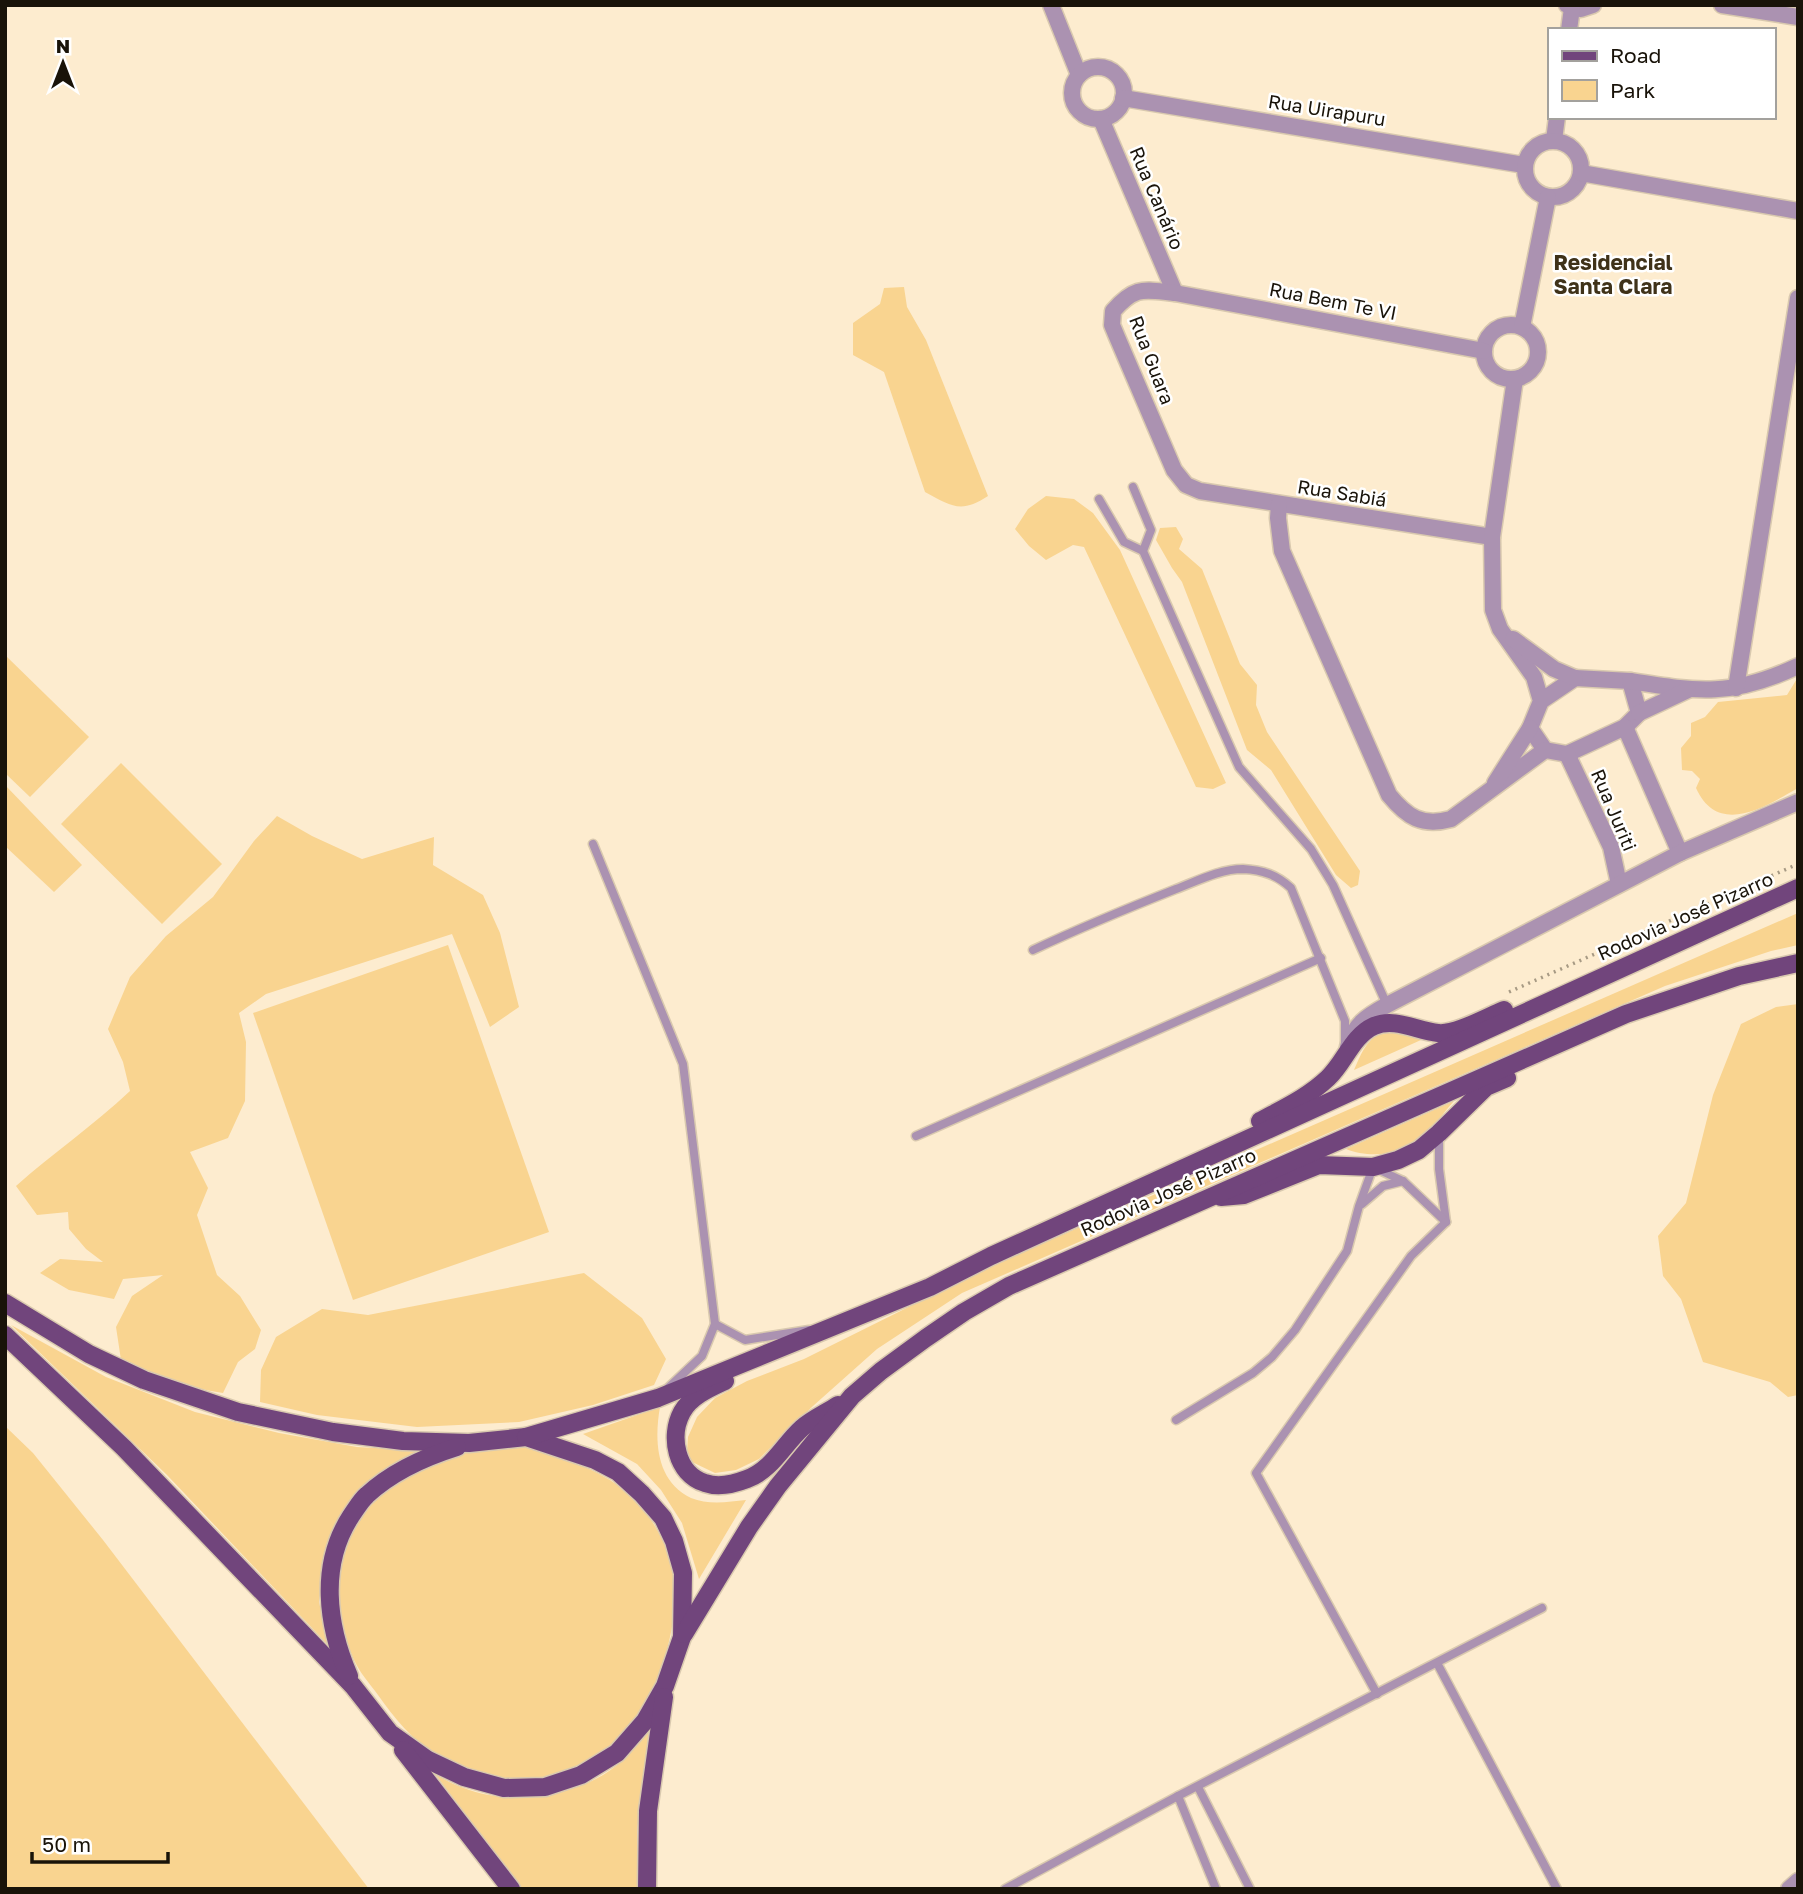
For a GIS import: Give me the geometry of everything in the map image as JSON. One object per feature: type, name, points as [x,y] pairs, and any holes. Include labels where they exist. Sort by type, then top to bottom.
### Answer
[{"type":"main road","name":"Rodovia José Pizarro","points":[[1590,982],[1798,888]]},
{"type":"main road","name":"Rodovia José Pizarro","points":[[682,1637],[749,1527],[778,1486],[852,1396],[881,1371],[964,1312],[1009,1286],[1607,1022],[1739,976],[1798,963]]},
{"type":"main road","points":[[1219,1152],[1257,1122],[1300,1100],[1344,1060],[1362,1033],[1376,1025],[1399,1024],[1439,1033],[1452,1031],[1511,1007],[1590,982]]},
{"type":"main road","points":[[1219,1152],[1590,982]]},
{"type":"main road","points":[[1207,1199],[1244,1195],[1319,1165],[1373,1167],[1398,1160],[1419,1150],[1486,1087],[1526,1069],[1607,1022]]},
{"type":"main road","name":"Rodovia José Pizarro","points":[[526,1437],[658,1398],[930,1287],[991,1256],[1219,1152]]},
{"type":"main road","points":[[5,1303],[89,1354],[144,1380],[238,1412],[333,1432],[403,1441],[469,1443],[526,1437],[595,1460],[618,1472],[663,1518],[674,1541],[683,1573],[682,1637],[665,1686],[645,1721],[617,1753],[581,1775],[545,1787],[504,1788],[464,1777],[428,1760],[390,1733]]},
{"type":"main road","points":[[5,1335],[124,1448],[353,1686],[510,1889]]},
{"type":"main road","points":[[804,1337],[773,1361],[710,1388],[692,1400],[683,1410],[675,1433],[681,1463],[694,1478],[708,1484],[729,1485],[751,1478],[773,1462],[802,1427],[852,1396]]},
{"type":"main road","points":[[353,1686],[338,1651],[328,1595],[331,1570],[341,1532],[365,1496],[385,1480],[408,1466],[469,1443]]},
{"type":"main road","points":[[647,1889],[648,1811],[665,1686]]},
{"type":"street","points":[[1051,5],[1079,75]]},
{"type":"street","points":[[1569,28],[1570,6],[1581,9],[1593,5]]},
{"type":"street","points":[[1722,5],[1798,17]]},
{"type":"street","points":[[1093,68],[1109,70],[1121,81],[1124,98],[1116,112],[1101,119],[1085,116],[1074,105],[1072,90],[1079,75],[1093,68]]},
{"type":"street","name":"Rua Uirapuru","points":[[1124,98],[1524,165]]},
{"type":"street","name":"Rua Canário","points":[[1101,119],[1175,293]]},
{"type":"street","points":[[1554,140],[1558,119]]},
{"type":"street","points":[[1554,140],[1572,147],[1581,163],[1581,173],[1573,189],[1557,197],[1548,197],[1532,189],[1527,182],[1524,165],[1531,150],[1538,144],[1554,140]]},
{"type":"street","points":[[1581,173],[1798,211]]},
{"type":"street","points":[[1522,327],[1548,197]]},
{"type":"street","name":"Rua Guara","points":[[1175,293],[1139,290],[1124,299],[1113,311],[1112,325],[1174,470],[1186,485]]},
{"type":"street","name":"Rua Bem Te VI","points":[[1175,293],[1483,351]]},
{"type":"street","points":[[1736,688],[1798,298]]},
{"type":"street","points":[[1513,325],[1522,327],[1535,339],[1538,355],[1531,371],[1515,379],[1507,379],[1493,372],[1488,366],[1483,351],[1485,342],[1496,329],[1513,325]]},
{"type":"street","points":[[1515,379],[1492,537],[1493,610],[1500,629],[1534,677],[1541,701]]},
{"type":"street","name":"Rua Sabiá","points":[[1186,485],[1200,491],[1492,537]]},
{"type":"street","points":[[1279,504],[1282,551],[1389,795],[1403,812],[1420,820],[1438,823],[1451,819],[1545,750],[1567,754],[1625,727],[1639,713],[1688,690]]},
{"type":"street","points":[[1500,629],[1553,669],[1575,678],[1630,681],[1688,690],[1736,688],[1767,680],[1798,666]]},
{"type":"street","points":[[1490,791],[1531,728],[1541,701],[1575,678]]},
{"type":"street","points":[[1630,681],[1639,713]]},
{"type":"street","points":[[1625,727],[1680,853]]},
{"type":"street","points":[[1531,728],[1545,750]]},
{"type":"street","name":"Rua Juriti","points":[[1567,754],[1611,847],[1619,884]]},
{"type":"street","points":[[1344,1060],[1352,1034],[1363,1018],[1680,853],[1798,802]]},
{"type":"street","points":[[1387,1005],[1399,1024]]},
{"type":"street","points":[[1363,1018],[1381,1018],[1399,1024]]},
{"type":"street","points":[[1789,1889],[1798,1881]]},
{"type":"lane","points":[[1133,487],[1150,530],[1143,551]]},
{"type":"lane","points":[[1099,499],[1124,542],[1143,551],[1239,767],[1311,849],[1333,885],[1387,1005]]},
{"type":"lane","points":[[593,844],[683,1064],[715,1324],[702,1356],[658,1398]]},
{"type":"lane","points":[[1033,950],[1213,875],[1241,869],[1265,872],[1279,877],[1291,888],[1321,958],[1345,1021],[1344,1060]]},
{"type":"lane","points":[[916,1136],[1321,958]]},
{"type":"lane","points":[[1345,1021],[1363,1018]]},
{"type":"lane","points":[[1439,1133],[1439,1169],[1446,1222]]},
{"type":"lane","points":[[1176,1420],[1253,1373],[1272,1357],[1295,1330],[1347,1251],[1373,1167],[1403,1181],[1446,1222]]},
{"type":"lane","points":[[1359,1206],[1383,1186],[1403,1181]]},
{"type":"lane","points":[[1377,1694],[1256,1473],[1411,1256],[1446,1222]]},
{"type":"lane","points":[[715,1324],[745,1340],[835,1325]]},
{"type":"lane","points":[[1005,1889],[1178,1796],[1542,1608]]},
{"type":"lane","points":[[1437,1663],[1557,1889]]},
{"type":"lane","points":[[1198,1787],[1250,1889]]},
{"type":"lane","points":[[1178,1796],[1216,1889]]},
{"type":"path","points":[[1503,995],[1798,864]]},
{"type":"green space","points":[[904,287],[907,307],[926,340],[988,496],[970,505],[949,504],[925,492],[884,372],[853,355],[853,323],[880,304],[884,288]]},
{"type":"green space","points":[[1046,496],[1074,499],[1093,513],[1120,550],[1226,783],[1213,789],[1196,787],[1084,547],[1073,545],[1046,560],[1029,546],[1015,529],[1028,509]]},
{"type":"green space","points":[[1176,527],[1183,539],[1179,549],[1202,569],[1240,664],[1257,685],[1256,705],[1267,732],[1360,871],[1358,885],[1351,888],[1336,875],[1271,770],[1247,750],[1182,582],[1156,540],[1160,528]]},
{"type":"green space","points":[[5,655],[89,737],[30,797],[5,773]]},
{"type":"green space","points":[[1798,677],[1798,788],[1743,814],[1729,815],[1705,803],[1696,788],[1700,779],[1692,771],[1682,770],[1681,748],[1691,736],[1691,723],[1705,717],[1718,702],[1787,695]]},
{"type":"green space","points":[[121,763],[222,864],[162,924],[61,824]]},
{"type":"green space","points":[[5,785],[82,865],[54,892],[5,846]]},
{"type":"green space","points":[[277,816],[362,859],[434,837],[433,865],[483,895],[500,933],[519,1007],[490,1027],[452,934],[266,994],[239,1013],[246,1042],[245,1101],[228,1138],[190,1152],[208,1188],[197,1215],[217,1275],[240,1296],[261,1330],[255,1349],[238,1362],[223,1393],[171,1380],[121,1360],[116,1327],[132,1296],[163,1275],[123,1279],[114,1299],[69,1290],[40,1273],[60,1259],[103,1262],[86,1249],[69,1229],[68,1212],[37,1215],[16,1186],[130,1091],[123,1062],[108,1029],[130,977],[166,936],[213,897],[254,841]]},
{"type":"green space","points":[[1798,913],[1798,945],[1771,951],[1665,986],[962,1293],[877,1349],[759,1459],[736,1470],[715,1473],[692,1462],[687,1451],[688,1437],[697,1417],[715,1398],[747,1381],[804,1359],[993,1265]]},
{"type":"green space","points":[[448,945],[549,1232],[353,1300],[253,1013]]},
{"type":"green space","points":[[1798,1004],[1798,1395],[1788,1397],[1770,1382],[1703,1362],[1681,1299],[1663,1276],[1658,1236],[1686,1203],[1713,1095],[1741,1024],[1776,1007]]},
{"type":"green space","points":[[1386,1030],[1413,1033],[1421,1040],[1354,1070],[1370,1041]]},
{"type":"green space","points":[[1454,1101],[1421,1140],[1405,1149],[1385,1154],[1364,1154],[1346,1149]]},
{"type":"green space","points":[[584,1273],[642,1318],[666,1359],[654,1385],[593,1405],[519,1422],[417,1427],[317,1415],[260,1402],[261,1370],[276,1337],[322,1309],[368,1315]]},
{"type":"green space","points":[[11,1325],[106,1377],[195,1412],[279,1433],[357,1447],[428,1451],[358,1495],[339,1520],[325,1554],[319,1602],[329,1646],[167,1475]]},
{"type":"green space","points":[[660,1407],[657,1433],[660,1459],[664,1471],[679,1491],[704,1502],[746,1500],[699,1579],[682,1523],[661,1490],[637,1464],[583,1434]]},
{"type":"green space","points":[[5,1426],[33,1453],[103,1540],[369,1889],[5,1889]]},
{"type":"green space","points":[[527,1446],[591,1470],[635,1499],[663,1540],[672,1563],[675,1606],[669,1643],[650,1696],[638,1717],[607,1752],[586,1766],[565,1774],[521,1781],[498,1780],[455,1767],[428,1750],[391,1712],[365,1678],[356,1665],[343,1628],[338,1598],[339,1569],[346,1543],[360,1519],[379,1498],[403,1480],[465,1453]]},
{"type":"green space","points":[[649,1730],[637,1831],[637,1889],[522,1889],[435,1774],[460,1787],[480,1793],[516,1797],[553,1794],[588,1783],[610,1771]]},
{"type":"district","name":"Residencial Santa Clara","points":[[1613,275]]}]
